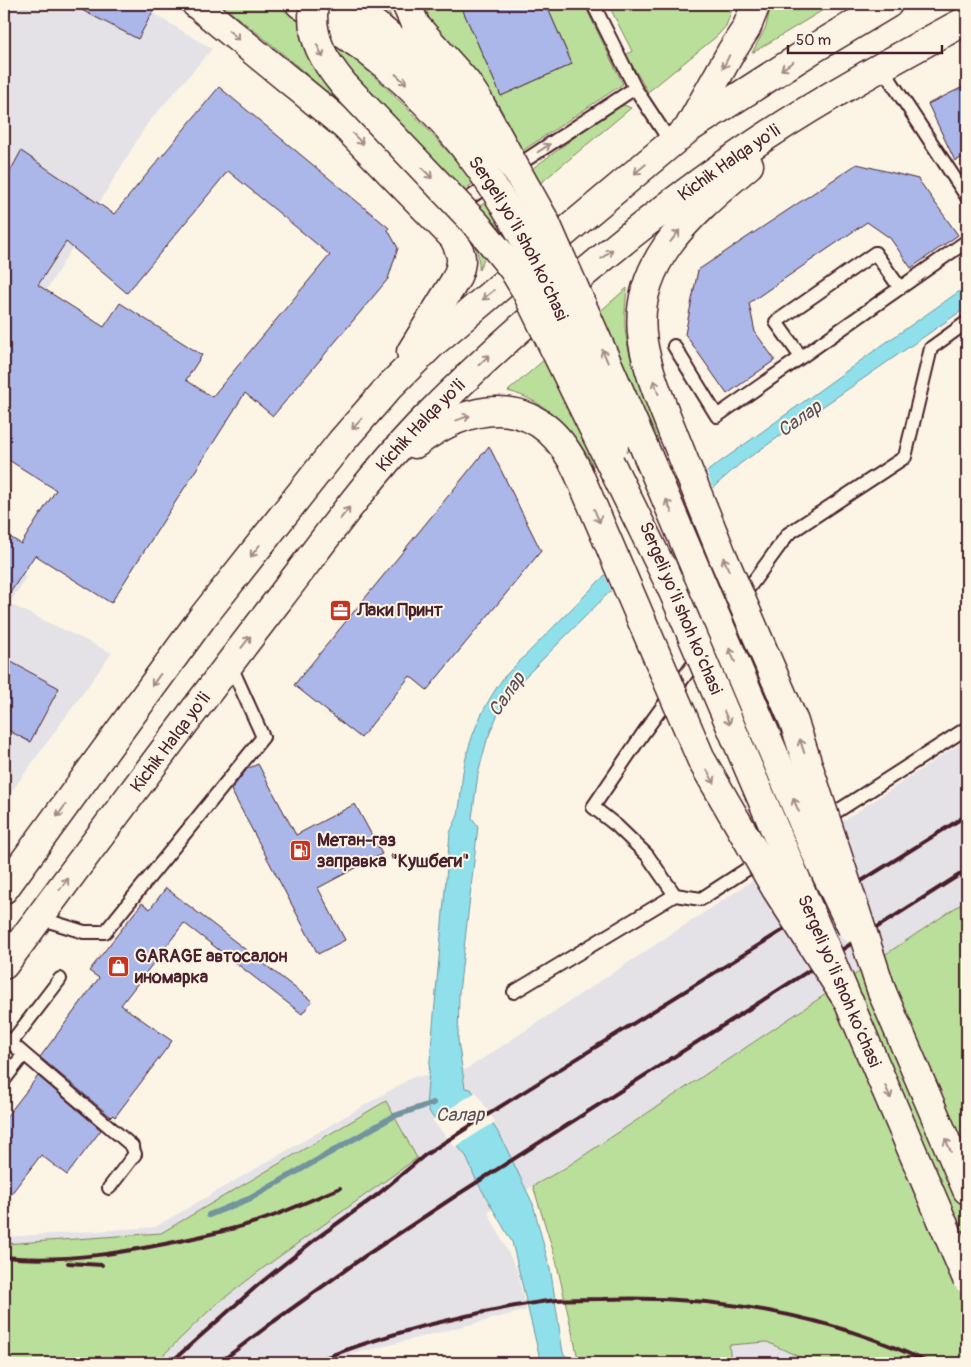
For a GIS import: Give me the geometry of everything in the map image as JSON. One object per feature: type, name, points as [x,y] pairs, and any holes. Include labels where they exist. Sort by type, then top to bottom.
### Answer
[{"type":"main road","points":[[196,4],[345,126],[454,238],[462,257],[461,268],[389,388]]},
{"type":"main road","name":"Sergeli yo‘li shoh ko‘chasi","points":[[300,4],[373,39],[412,53],[452,91],[494,141],[518,173],[545,221],[812,844],[882,992],[967,1190]]},
{"type":"main road","points":[[314,4],[312,19],[317,44],[328,65],[351,92],[478,226],[513,269],[525,289],[672,591]]},
{"type":"main road","name":"Sergeli yo‘li shoh ko‘chasi","points":[[347,4],[412,90],[448,128],[480,168],[511,216],[538,266],[575,349],[672,591],[967,1279]]},
{"type":"main road","points":[[680,136],[744,34],[756,4]]},
{"type":"main road","points":[[4,889],[202,618],[341,442],[389,388],[433,343],[680,136],[821,44],[888,4]]},
{"type":"main road","points":[[411,15],[466,82],[518,173]]},
{"type":"main road","name":"Kichik Halqa yo'li","points":[[4,965],[230,663],[378,471],[418,427],[500,346],[624,240],[707,176],[768,134],[834,94],[881,66],[967,20]]},
{"type":"main road","points":[[834,94],[702,206],[676,234],[653,270],[647,284],[642,302],[642,334],[649,365],[673,433],[723,558],[794,722],[882,992]]},
{"type":"main road","points":[[378,471],[439,428],[470,415],[499,410],[528,416],[544,426],[558,439],[578,472],[702,762],[776,889],[852,1007]]},
{"type":"lane","points":[[593,4],[635,88],[680,136]]},
{"type":"lane","points":[[881,66],[967,197]]},
{"type":"lane","points":[[428,210],[439,212],[450,210],[635,88]]},
{"type":"lane","points":[[674,346],[717,416],[967,241]]},
{"type":"lane","points":[[801,357],[776,322],[875,254],[900,288]]},
{"type":"lane","points":[[675,896],[647,855],[617,826],[593,807],[644,732],[788,534],[905,457],[931,348],[967,322]]},
{"type":"lane","points":[[39,918],[84,932],[105,932],[263,737],[230,663]]},
{"type":"lane","points":[[514,992],[675,896],[701,899],[967,728]]},
{"type":"lane","points":[[60,979],[8,1040],[132,1146],[134,1154],[109,1188]]},
{"type":"lane","points":[[4,1080],[24,1054]]},
{"type":"shaded area","points":[[4,4],[138,4],[212,49],[147,124],[49,286],[4,351]]},
{"type":"shaded area","points":[[4,563],[26,577],[10,604],[112,653],[4,802]]},
{"type":"shaded area","points":[[967,739],[967,900],[565,1168],[488,1212],[517,1270],[526,1310],[350,1355],[329,1363],[4,1363],[4,1237],[155,1227],[413,1077],[467,1069]]},
{"type":"shaded area","points":[[767,1342],[812,1363],[722,1363],[731,1361],[729,1344]]},
{"type":"green space","points":[[220,4],[269,4],[284,11],[330,41],[370,73],[406,107],[458,163],[510,127],[503,112],[486,86],[433,25],[429,19],[425,4],[460,4],[501,96],[572,64],[546,4],[584,4],[623,84],[441,205],[320,86],[270,43]]},
{"type":"green space","points":[[367,4],[386,4],[392,19]]},
{"type":"green space","points":[[608,4],[733,4],[733,7],[726,26],[717,36],[648,92],[626,55],[632,51]]},
{"type":"green space","points":[[771,4],[833,4],[752,53],[766,27]]},
{"type":"green space","points":[[624,105],[631,108],[531,191],[506,222],[487,252],[479,270],[478,255],[474,244],[456,223],[610,111]]},
{"type":"green space","points":[[627,288],[625,322],[630,355],[639,384],[661,438],[593,466],[577,440],[558,419],[535,402],[508,391]]},
{"type":"green space","points":[[967,900],[967,1363],[812,1363],[767,1342],[729,1345],[731,1361],[722,1363],[579,1363],[556,1260],[533,1186],[565,1168]]},
{"type":"green space","points":[[386,1101],[417,1158],[266,1266],[214,1306],[155,1363],[4,1363],[4,1244],[161,1233]]},
{"type":"water","name":"Салар","points":[[967,286],[967,307],[741,463],[717,484],[517,685],[497,716],[487,740],[478,774],[472,818],[478,826],[459,993],[458,1040],[465,1088],[471,1089],[502,1139],[533,1204],[551,1273],[563,1353],[574,1363],[541,1363],[512,1242],[476,1180],[466,1156],[432,1116],[426,1106],[450,833],[458,815],[463,772],[473,734],[483,711],[504,677],[709,470]]},
{"type":"pier","points":[[706,470],[714,491],[612,593],[604,573]]},
{"type":"pier","points":[[476,1092],[495,1122],[455,1147],[432,1120]]},
{"type":"building","points":[[70,4],[157,4],[138,39]]},
{"type":"building","points":[[460,4],[546,4],[572,64],[501,96]]},
{"type":"building","points":[[967,85],[967,155],[955,161],[928,104]]},
{"type":"building","points":[[219,87],[389,228],[388,230],[398,248],[388,279],[273,416],[245,393],[111,603],[35,555],[4,602],[4,533],[21,544],[56,490],[4,457],[4,183],[21,151],[114,214]],"holes":[[[228,171],[330,255],[212,397],[186,380],[202,355],[120,303],[104,327],[38,285],[66,242],[127,293]]]},
{"type":"building","points":[[857,164],[918,179],[958,235],[911,268],[890,238],[867,222],[749,303],[755,332],[775,360],[727,394],[685,334],[698,270]]},
{"type":"building","points":[[489,446],[541,551],[427,690],[410,676],[361,738],[294,685]]},
{"type":"building","points":[[4,658],[59,688],[30,742],[4,728]]},
{"type":"building","points":[[258,764],[296,835],[355,804],[382,854],[318,888],[345,940],[318,954],[231,790],[247,769]]},
{"type":"building","points":[[166,888],[312,1001],[302,1014],[184,923],[121,1005],[172,1041],[115,1117],[113,1115],[111,1117],[40,1057],[99,978],[89,971],[142,903],[150,909]]},
{"type":"building","points":[[38,1076],[101,1130],[67,1175],[41,1155],[4,1203],[4,1120]]},
{"type":"waterway","points":[[209,1215],[251,1198],[394,1116],[433,1103]]},
{"type":"railway","points":[[170,1363],[258,1285],[317,1238],[377,1195],[425,1155],[967,815]]},
{"type":"railway","points":[[219,1363],[365,1256],[457,1195],[967,870]]},
{"type":"railway","points":[[4,1257],[50,1259],[120,1252],[166,1244],[253,1223],[282,1213],[340,1188]]},
{"type":"railway","points":[[68,1263],[102,1265]]},
{"type":"railway","points":[[313,1363],[352,1348],[420,1327],[505,1308],[540,1302],[580,1299],[686,1300],[770,1311],[811,1320],[851,1332],[891,1346],[929,1363]]},
{"type":"place","name":"Лаки Принт","points":[[341,610]]},
{"type":"place","name":"Метан-газ заправка \"Кушбеги\"","points":[[301,850]]},
{"type":"place","name":"GARAGE автосалон иномарка","points":[[119,966]]}]
